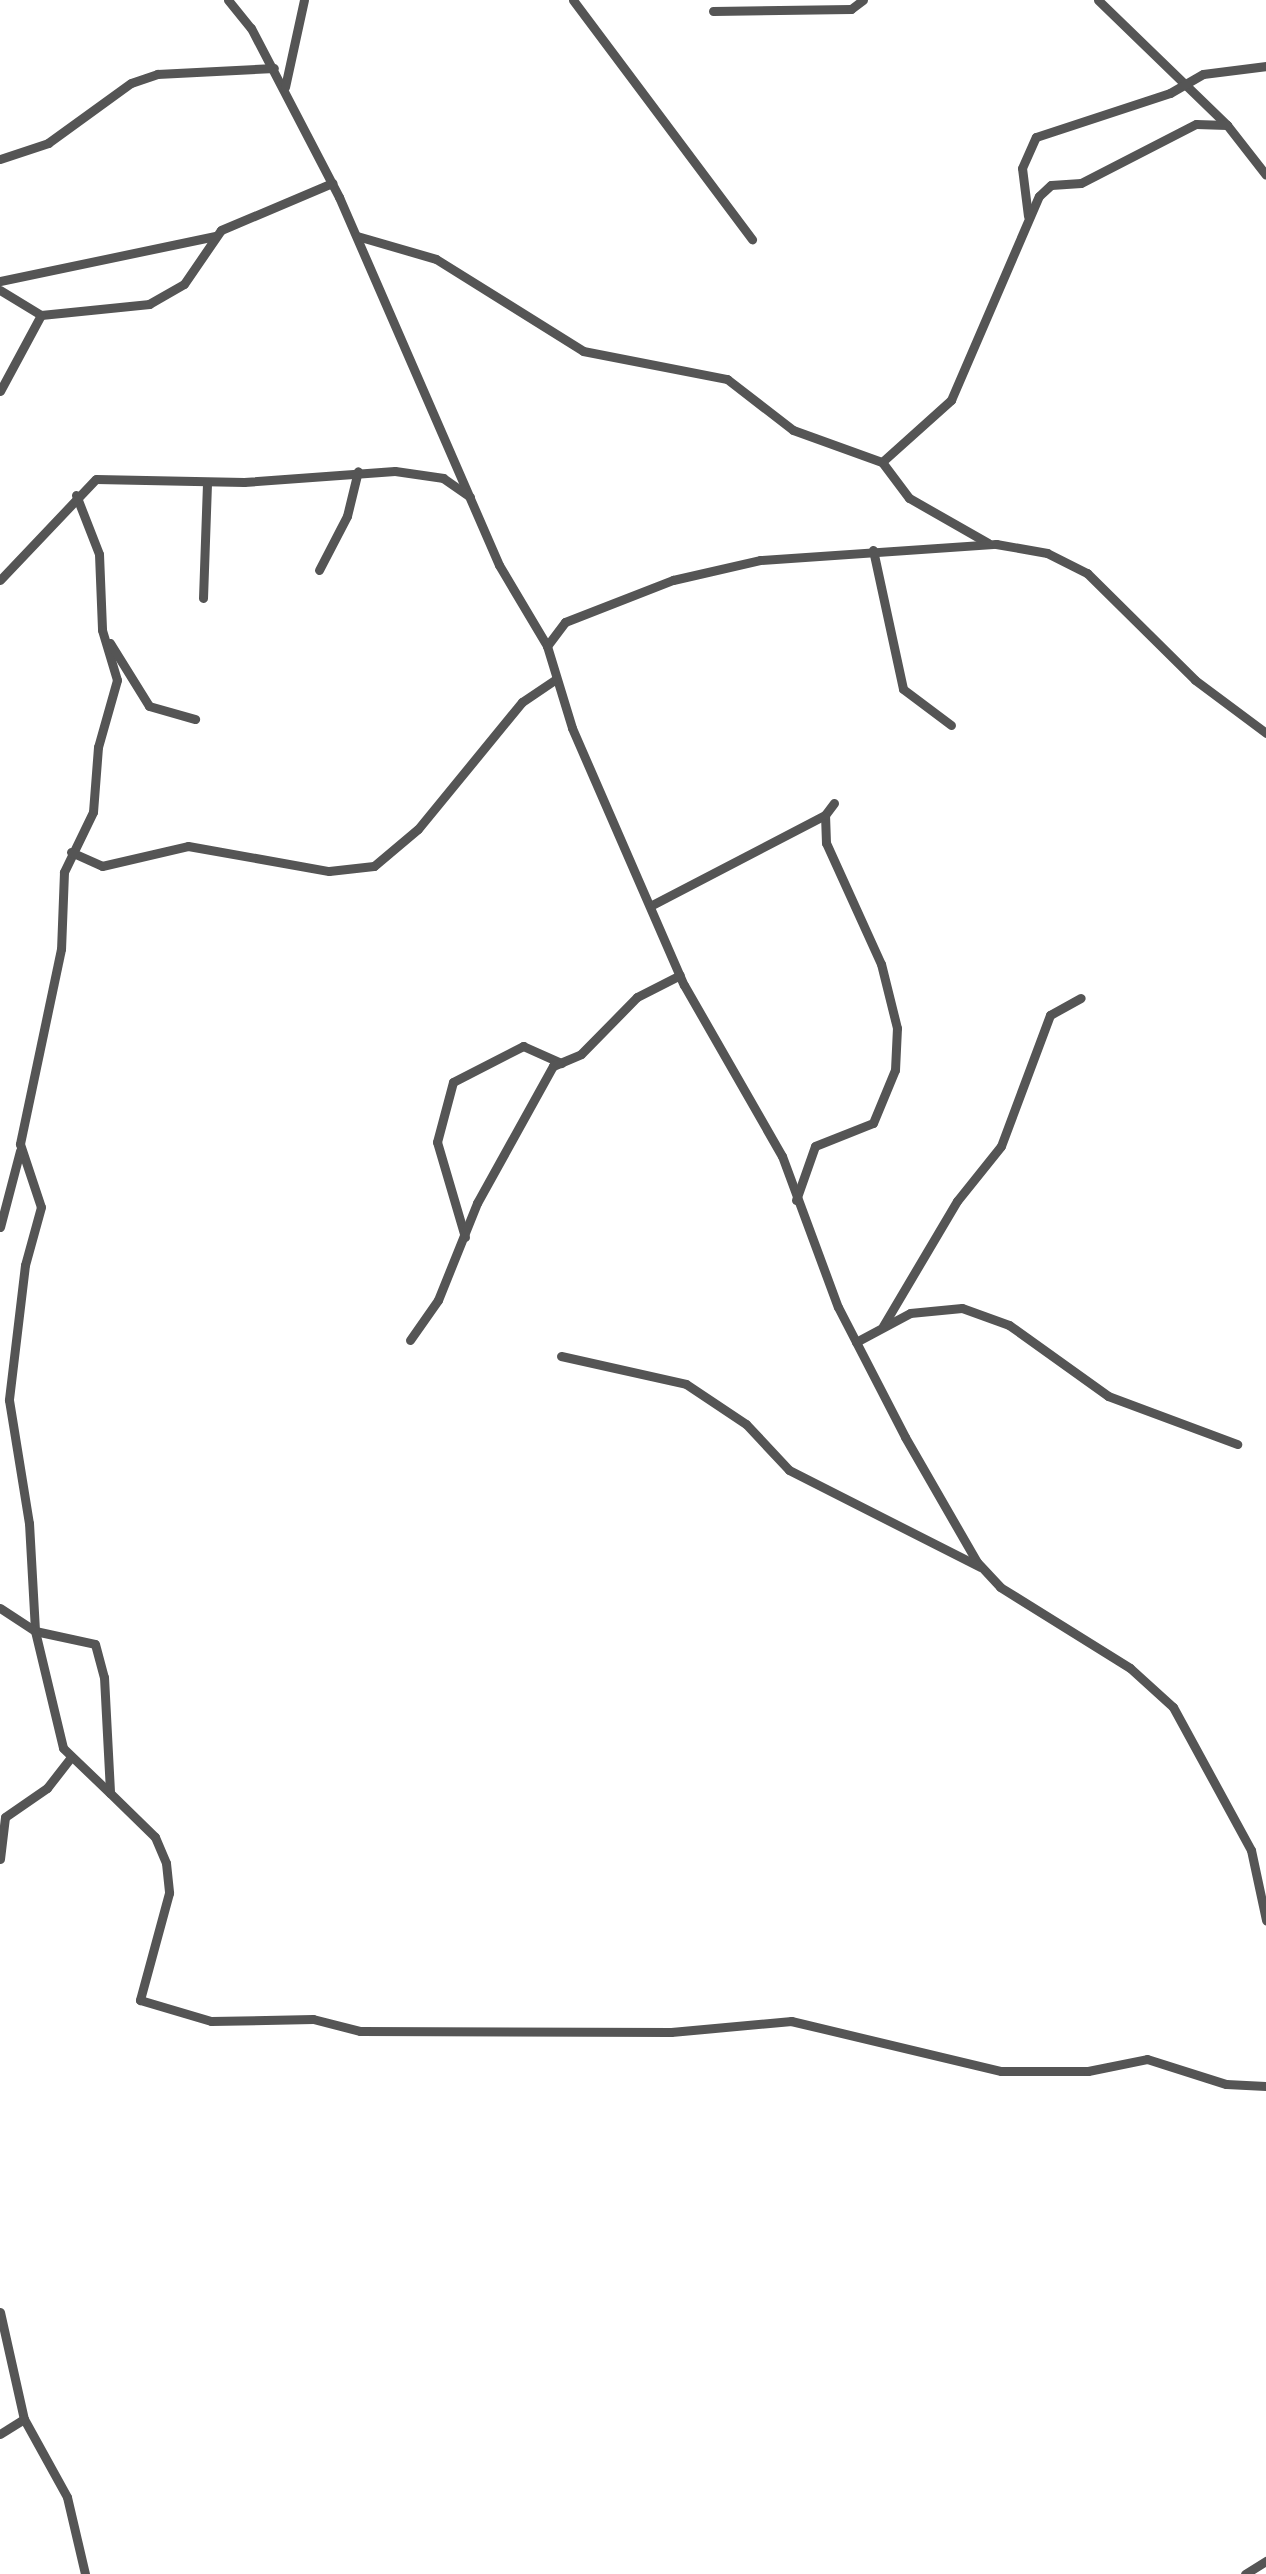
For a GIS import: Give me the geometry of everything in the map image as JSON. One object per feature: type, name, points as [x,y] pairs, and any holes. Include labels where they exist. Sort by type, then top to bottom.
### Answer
[{"type":"street","points":[[228,0],[285,87],[357,236],[470,497],[547,646],[555,680],[712,1044],[782,1156],[796,1200],[856,1342],[983,1569]]},
{"type":"street","points":[[285,87],[304,0]]},
{"type":"street","points":[[573,0],[752,239]]},
{"type":"street","points":[[713,11],[851,9],[863,0]]},
{"type":"street","points":[[1098,0],[1180,84],[1227,125],[1266,175]]},
{"type":"street","points":[[1028,216],[1022,168],[1036,137],[1180,84],[1266,66]]},
{"type":"street","points":[[0,159],[48,143],[131,83],[157,74],[274,68]]},
{"type":"street","points":[[882,462],[951,400],[1028,216],[1051,185],[1081,183],[1196,124],[1227,125]]},
{"type":"street","points":[[0,281],[215,236],[332,183]]},
{"type":"street","points":[[0,290],[41,315],[149,304],[184,284],[215,236]]},
{"type":"street","points":[[357,236],[436,259],[583,351],[727,379],[793,430],[882,462],[909,498],[990,544]]},
{"type":"street","points":[[0,391],[18,369],[41,315]]},
{"type":"street","points":[[0,580],[76,495],[96,479],[207,482],[358,471],[443,478],[470,497]]},
{"type":"street","points":[[319,570],[347,516],[358,471]]},
{"type":"street","points":[[203,598],[207,482]]},
{"type":"street","points":[[0,1227],[21,1148],[53,996],[71,852],[93,812],[98,747],[117,680],[102,630],[99,554],[76,495]]},
{"type":"street","points":[[547,646],[565,622],[673,580],[760,560],[990,544],[1047,553],[1087,573],[1195,680],[1266,733]]},
{"type":"street","points":[[873,550],[903,689],[951,725]]},
{"type":"street","points":[[102,630],[149,706],[195,719]]},
{"type":"street","points":[[71,852],[102,866],[188,846],[329,871],[374,866],[418,829],[522,702],[555,680]]},
{"type":"street","points":[[652,905],[825,815],[834,803]]},
{"type":"street","points":[[796,1200],[815,1146],[873,1123],[895,1070],[897,1028],[881,964],[831,856],[825,815]]},
{"type":"street","points":[[410,1340],[438,1300],[519,1122],[561,1063],[581,1054],[637,997],[680,975]]},
{"type":"street","points":[[882,1328],[957,1201],[1001,1146],[1050,1015],[1081,998]]},
{"type":"street","points":[[465,1237],[437,1142],[453,1082],[523,1046],[561,1063]]},
{"type":"street","points":[[21,1148],[41,1207],[25,1265],[9,1400],[29,1523],[35,1631],[52,1718],[70,1759],[155,1837],[169,1877],[140,2000],[211,2021],[313,2019],[360,2031],[536,2034],[791,2021],[1001,2071],[1088,2071],[1147,2059],[1226,2084],[1266,2086]]},
{"type":"street","points":[[856,1342],[910,1313],[962,1308],[1009,1325],[1108,1396],[1237,1444]]},
{"type":"street","points":[[561,1356],[686,1384],[746,1424],[789,1470],[983,1569],[1061,1632],[1147,1680],[1173,1707],[1251,1850],[1266,1920]]},
{"type":"street","points":[[0,1608],[35,1631],[95,1644],[104,1677],[110,1793]]},
{"type":"street","points":[[0,1859],[5,1817],[47,1788],[70,1759]]},
{"type":"street","points":[[0,2312],[24,2419],[67,2497],[85,2574]]},
{"type":"street","points":[[0,2434],[24,2419]]},
{"type":"street","points":[[1245,2574],[1266,2561]]}]
